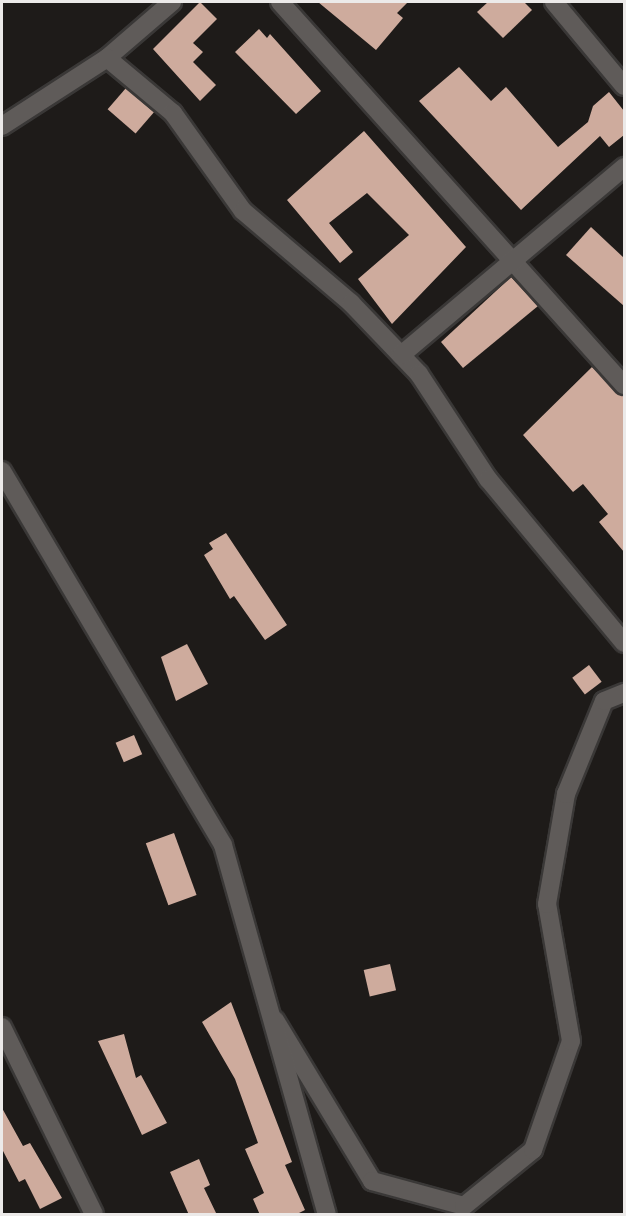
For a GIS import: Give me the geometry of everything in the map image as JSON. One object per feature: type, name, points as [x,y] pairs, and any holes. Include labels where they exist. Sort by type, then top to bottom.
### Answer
[{"type":"street","points":[[2,126],[107,58],[172,2]]},
{"type":"street","points":[[280,2],[624,385]]},
{"type":"street","points":[[554,2],[624,86]]},
{"type":"street","points":[[107,58],[173,113],[243,211],[351,303],[401,355],[488,479],[624,643]]},
{"type":"street","points":[[401,355],[624,167]]},
{"type":"street","points":[[2,471],[204,807],[223,845],[327,1215]]},
{"type":"street","points":[[268,1008],[372,1181],[464,1206],[532,1150],[571,1041],[547,904],[566,794],[604,701],[624,693]]},
{"type":"street","points":[[2,1027],[94,1215]]},
{"type":"building","points":[[200,2],[217,19],[193,43],[203,52],[193,62],[216,85],[200,101],[153,49]]},
{"type":"building","points":[[318,2],[408,2],[397,13],[403,18],[376,50]]},
{"type":"building","points":[[488,2],[524,2],[532,10],[503,38],[477,12]]},
{"type":"building","points":[[259,29],[267,38],[270,34],[321,91],[296,114],[235,52]]},
{"type":"building","points":[[459,67],[491,101],[506,87],[558,147],[588,122],[593,106],[609,92],[624,111],[624,135],[609,147],[600,136],[521,210],[419,101]]},
{"type":"building","points":[[126,88],[154,112],[136,133],[108,109]]},
{"type":"building","points":[[364,131],[466,247],[392,324],[358,279],[409,235],[367,193],[329,223],[353,252],[340,263],[287,200]]},
{"type":"building","points":[[591,227],[624,258],[624,306],[566,255]]},
{"type":"building","points":[[511,277],[538,306],[463,368],[441,342]]},
{"type":"building","points":[[592,367],[624,396],[624,552],[599,522],[608,514],[583,484],[573,492],[523,435]]},
{"type":"building","points":[[226,533],[287,625],[265,640],[234,596],[230,599],[204,555],[213,549],[209,543]]},
{"type":"building","points":[[187,644],[208,684],[176,701],[161,657]]},
{"type":"building","points":[[589,665],[602,682],[585,694],[572,678]]},
{"type":"building","points":[[134,735],[142,754],[124,762],[116,743]]},
{"type":"building","points":[[174,833],[197,895],[168,905],[146,843]]},
{"type":"building","points":[[390,964],[396,990],[370,996],[364,970]]},
{"type":"building","points":[[231,1002],[292,1162],[285,1165],[305,1210],[295,1215],[260,1215],[253,1199],[264,1193],[245,1149],[258,1143],[235,1079],[202,1022]]},
{"type":"building","points":[[124,1034],[136,1078],[141,1075],[167,1123],[142,1135],[98,1041]]},
{"type":"building","points":[[2,1108],[23,1146],[30,1143],[62,1198],[40,1209],[25,1179],[19,1182],[2,1149]]},
{"type":"building","points":[[199,1159],[210,1185],[204,1188],[217,1215],[189,1215],[170,1172]]}]
